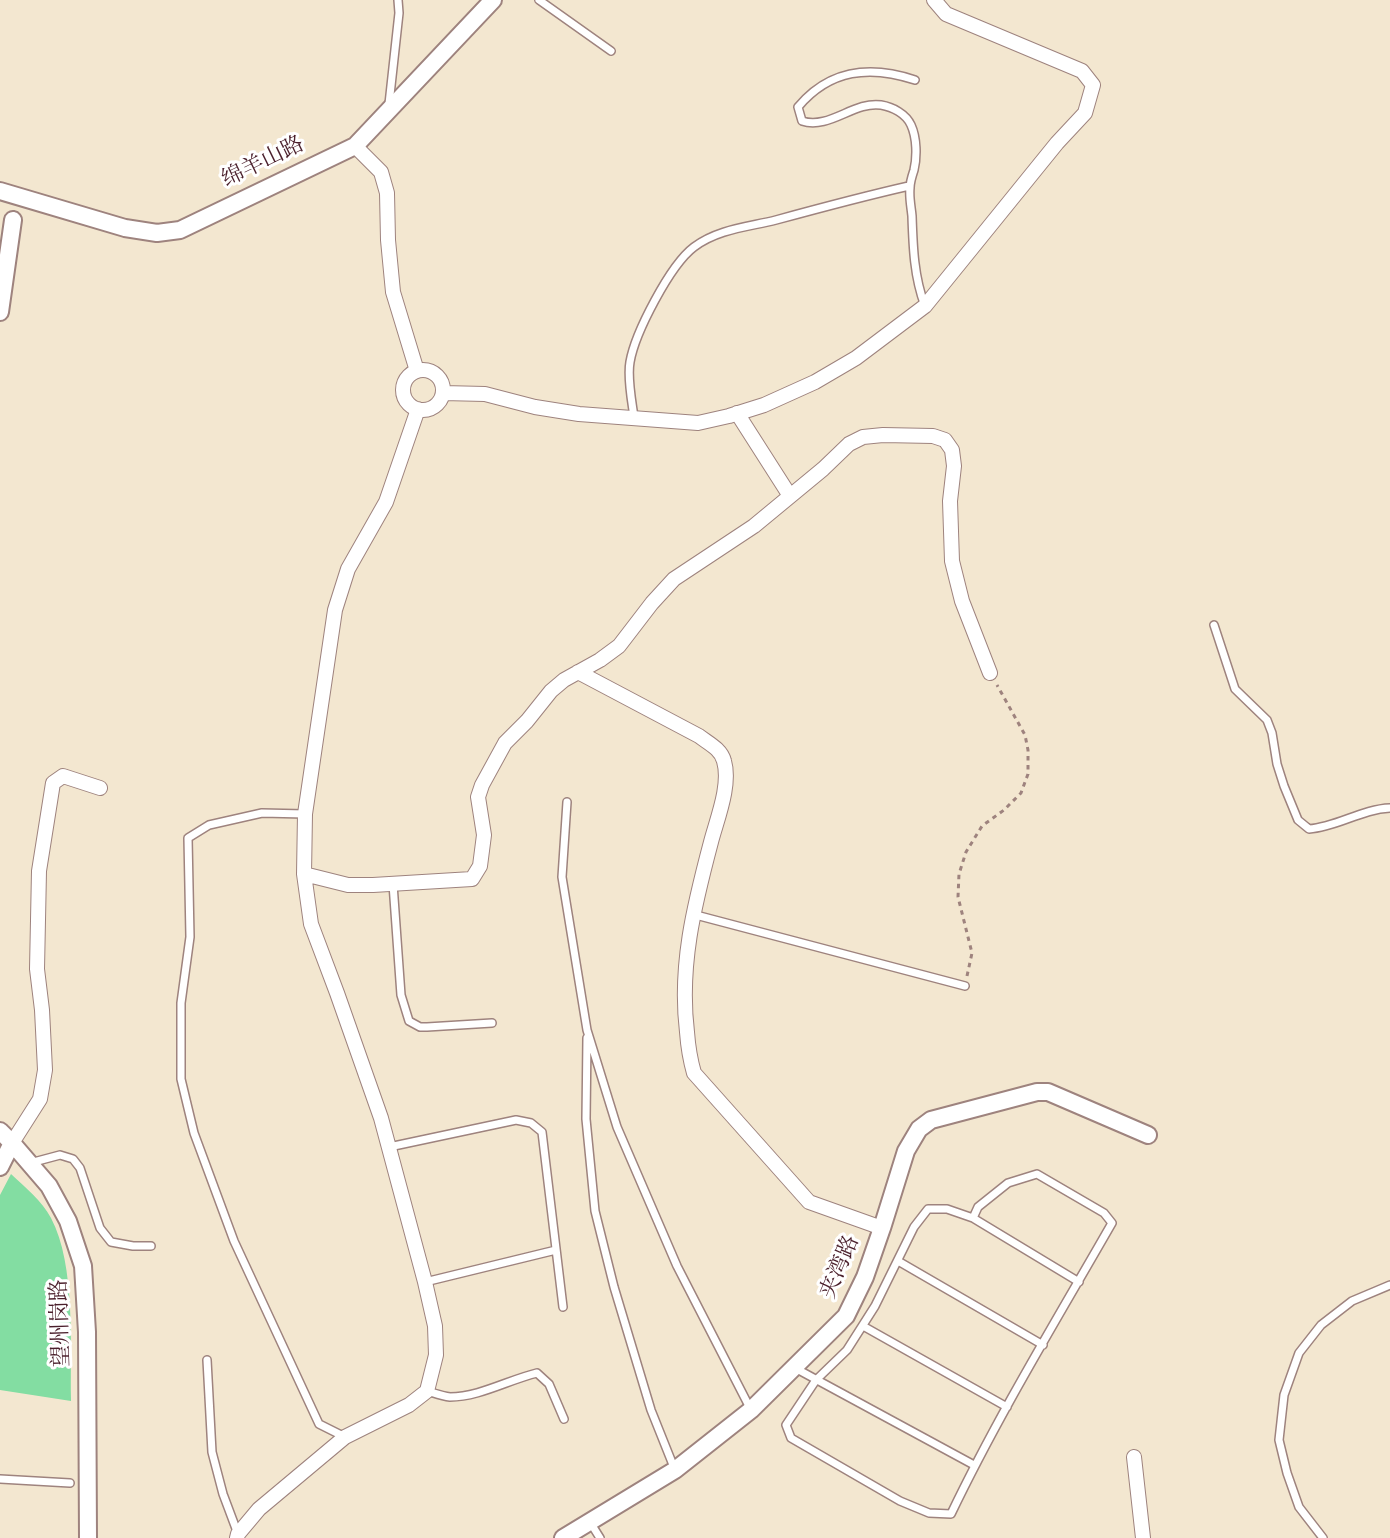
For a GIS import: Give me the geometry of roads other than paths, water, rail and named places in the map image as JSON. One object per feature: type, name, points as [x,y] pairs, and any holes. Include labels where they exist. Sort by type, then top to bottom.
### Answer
[{"type":"street","name":"绵羊山路","points":[[0,191],[125,228],[157,233],[180,230],[355,146],[493,0]]},
{"type":"street","points":[[443,393],[485,394],[561,412],[698,423],[764,405],[815,382],[856,358],[925,306],[1057,143],[1085,113],[1093,84],[1082,71],[946,14],[934,0]]},
{"type":"street","points":[[355,146],[381,172],[387,193],[388,240],[393,292],[417,370]]},
{"type":"street","points":[[0,312],[13,220]]},
{"type":"street","points":[[423,369],[436,374],[443,386],[443,393],[437,405],[425,410],[418,409],[408,402],[403,391],[406,378],[417,370],[423,369]]},
{"type":"street","points":[[237,1536],[259,1509],[345,1437],[409,1405],[427,1391],[436,1355],[435,1326],[389,1147],[338,993],[311,924],[304,874],[305,814],[335,610],[348,569],[386,502],[418,409]]},
{"type":"street","points":[[737,414],[790,496]]},
{"type":"street","points":[[304,874],[348,885],[472,879],[480,866],[483,835],[478,797],[482,784],[505,743],[527,721],[551,691],[619,646],[651,603],[674,579],[754,525],[849,444],[863,437],[923,436],[945,440],[952,450],[954,466],[950,501],[952,561],[962,601],[990,673]]},
{"type":"street","points":[[578,672],[699,736],[716,748],[724,761],[725,789],[692,914],[686,957],[685,1014],[690,1061],[694,1073],[809,1202],[882,1228]]},
{"type":"street","points":[[0,1167],[6,1137],[39,1099],[45,1070],[37,969],[39,871],[53,783],[63,776],[100,788]]},
{"type":"street","name":"夹湾路","points":[[563,1538],[675,1470],[751,1410],[846,1316],[865,1277],[906,1151],[919,1129],[931,1120],[1036,1092],[1048,1092],[1148,1135]]},
{"type":"street","name":"望州岗路","points":[[6,1137],[49,1186],[68,1221],[83,1266],[87,1332],[88,1538]]},
{"type":"street","points":[[1134,1457],[1143,1538]]},
{"type":"lane","points":[[389,110],[399,13],[398,0]]},
{"type":"lane","points":[[539,0],[611,51]]},
{"type":"lane","points":[[915,80],[877,71],[853,73],[833,78],[817,88],[798,107],[802,121],[807,123],[831,120],[865,107],[881,105],[900,112],[911,125],[916,147],[909,186],[915,265],[918,288],[925,306]]},
{"type":"lane","points":[[634,417],[629,364],[639,332],[678,264],[694,247],[738,226],[772,221],[909,186]]},
{"type":"lane","points":[[1214,626],[1235,689],[1267,720],[1272,733],[1277,764],[1298,820],[1309,829],[1322,828],[1390,808]]},
{"type":"lane","points":[[567,802],[562,877],[587,1030],[617,1127],[626,1148],[677,1266],[751,1410]]},
{"type":"lane","points":[[305,814],[262,813],[209,825],[188,838],[190,938],[181,1003],[181,1079],[194,1133],[244,1263],[319,1424],[345,1437]]},
{"type":"lane","points":[[393,884],[401,995],[409,1021],[420,1027],[492,1023]]},
{"type":"lane","points":[[692,914],[965,986]]},
{"type":"lane","points":[[587,1030],[586,1119],[595,1211],[614,1287],[651,1410],[675,1470]]},
{"type":"lane","points":[[389,1147],[516,1120],[531,1123],[542,1132],[563,1307]]},
{"type":"lane","points":[[30,1163],[60,1155],[72,1159],[80,1168],[100,1228],[111,1242],[151,1246]]},
{"type":"lane","points":[[972,1218],[978,1207],[1008,1183],[1037,1174],[1104,1213],[1112,1223],[1079,1282],[974,1466],[951,1514],[929,1513],[900,1501],[791,1438],[786,1425],[816,1380],[847,1350],[863,1326],[914,1227],[928,1209],[947,1209],[972,1218],[1079,1282]]},
{"type":"lane","points":[[425,1282],[556,1250]]},
{"type":"lane","points":[[898,1261],[1043,1345]]},
{"type":"lane","points":[[1323,1538],[1299,1507],[1287,1473],[1279,1440],[1284,1395],[1299,1353],[1321,1325],[1352,1301],[1390,1285]]},
{"type":"lane","points":[[863,1326],[1007,1407]]},
{"type":"lane","points":[[207,1360],[212,1452],[222,1494],[237,1536]]},
{"type":"lane","points":[[795,1368],[974,1466]]},
{"type":"lane","points":[[427,1391],[447,1397],[466,1396],[537,1373],[549,1384],[564,1419]]},
{"type":"lane","points":[[0,1479],[70,1484]]},
{"type":"lane","points":[[590,1522],[600,1538]]}]
